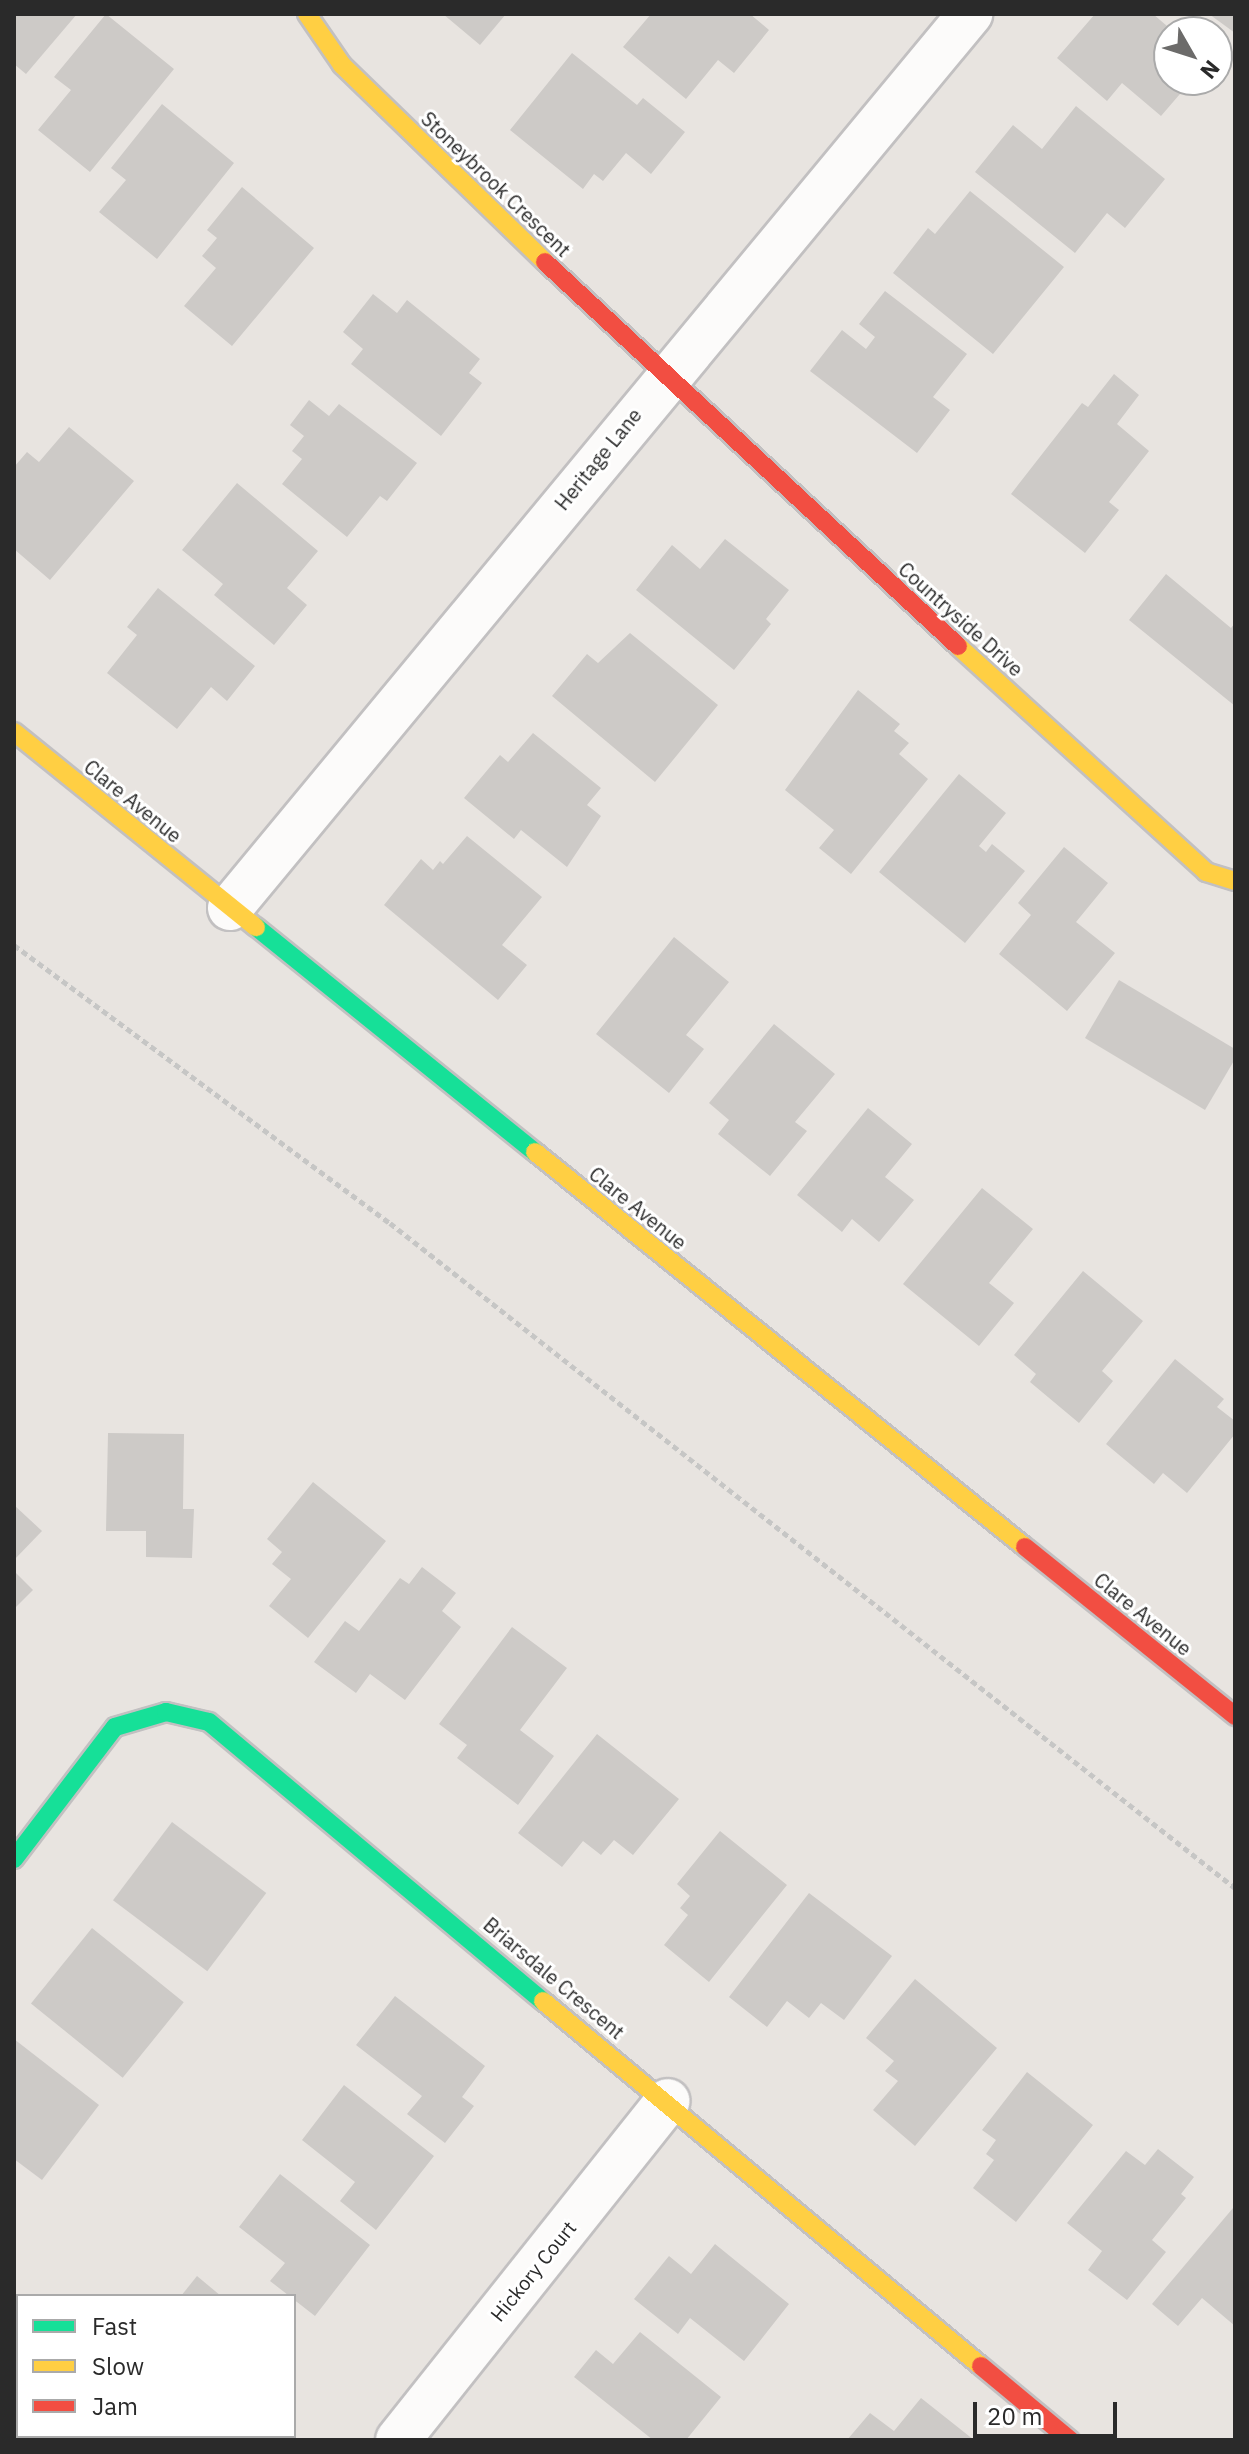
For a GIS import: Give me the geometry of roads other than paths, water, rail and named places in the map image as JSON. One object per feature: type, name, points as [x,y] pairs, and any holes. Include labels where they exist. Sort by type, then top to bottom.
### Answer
[{"type":"street","name":"Stoneybrook Crescent","points":[[307,14],[342,65],[664,378]]},
{"type":"street","name":"Heritage Lane","points":[[230,908],[664,378],[790,237],[970,14]]},
{"type":"street","name":"Countryside Drive","points":[[664,378],[1206,872],[1235,881]]},
{"type":"street","name":"Clare Avenue","points":[[14,732],[1235,1716]]},
{"type":"street","name":"Briarsdale Crescent","points":[[14,1859],[115,1727],[166,1712],[209,1722],[668,2101],[1070,2440]]},
{"type":"street","name":"Hickory Court","points":[[398,2440],[668,2101]]}]
